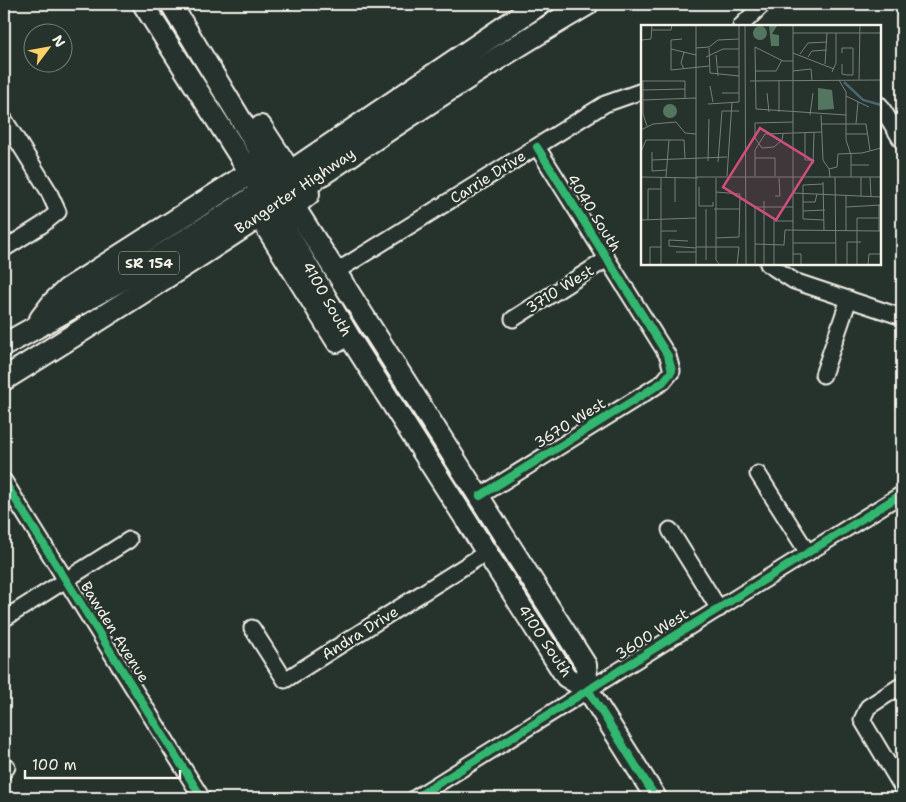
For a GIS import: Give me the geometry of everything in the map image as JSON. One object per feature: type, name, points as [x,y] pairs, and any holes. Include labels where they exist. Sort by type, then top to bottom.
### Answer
[{"type":"highway","name":"Bangerter Highway","points":[[4,379],[160,282],[446,65],[539,4]]},
{"type":"highway","points":[[284,227],[288,214],[274,196],[478,84],[506,61],[522,42],[535,22],[562,4]]},
{"type":"highway","name":"Bangerter Highway","points":[[4,345],[274,196],[317,176],[426,102],[587,4]]},
{"type":"highway","points":[[4,361],[34,329],[54,302],[67,290],[250,173],[258,164],[261,152]]},
{"type":"main road","name":"4100 South","points":[[142,4],[250,173],[274,196],[337,271],[586,665],[588,690]]},
{"type":"main road","name":"4100 South","points":[[171,4],[261,152],[274,196]]},
{"type":"main road","points":[[186,4],[356,370],[414,415],[423,426],[495,540],[524,567]]},
{"type":"main road","name":"4100 South","points":[[284,227],[352,341],[566,677],[588,690]]},
{"type":"main road","points":[[588,690],[656,798]]},
{"type":"street","points":[[742,25],[763,4]]},
{"type":"street","name":"Carrie Drive","points":[[337,271],[605,104],[641,91]]},
{"type":"street","points":[[881,107],[902,141]]},
{"type":"street","points":[[4,119],[48,190],[58,212],[42,225],[4,249]]},
{"type":"street","name":"4040 South","points":[[537,147],[668,356],[672,371]]},
{"type":"street","name":"3710 West","points":[[513,319],[607,259]]},
{"type":"street","points":[[770,265],[794,281],[902,317]]},
{"type":"street","points":[[823,375],[849,299]]},
{"type":"street","name":"3670 West","points":[[480,496],[663,382],[672,371]]},
{"type":"street","points":[[758,474],[808,553]]},
{"type":"street","name":"Bawden Avenue","points":[[4,480],[202,798]]},
{"type":"street","name":"3600 West","points":[[416,798],[902,494]]},
{"type":"street","points":[[670,530],[719,609]]},
{"type":"street","points":[[4,619],[129,540]]},
{"type":"street","name":"Andra Drive","points":[[252,628],[285,680],[487,552]]},
{"type":"street","points":[[902,685],[868,707],[862,715],[864,725],[902,787]]},
{"type":"cycle path","points":[[480,496],[663,382],[672,371],[668,356],[537,147]]},
{"type":"cycle path","points":[[4,481],[202,798]]},
{"type":"cycle path","points":[[415,798],[902,494]]},
{"type":"cycle path","points":[[588,690],[656,798]]}]
